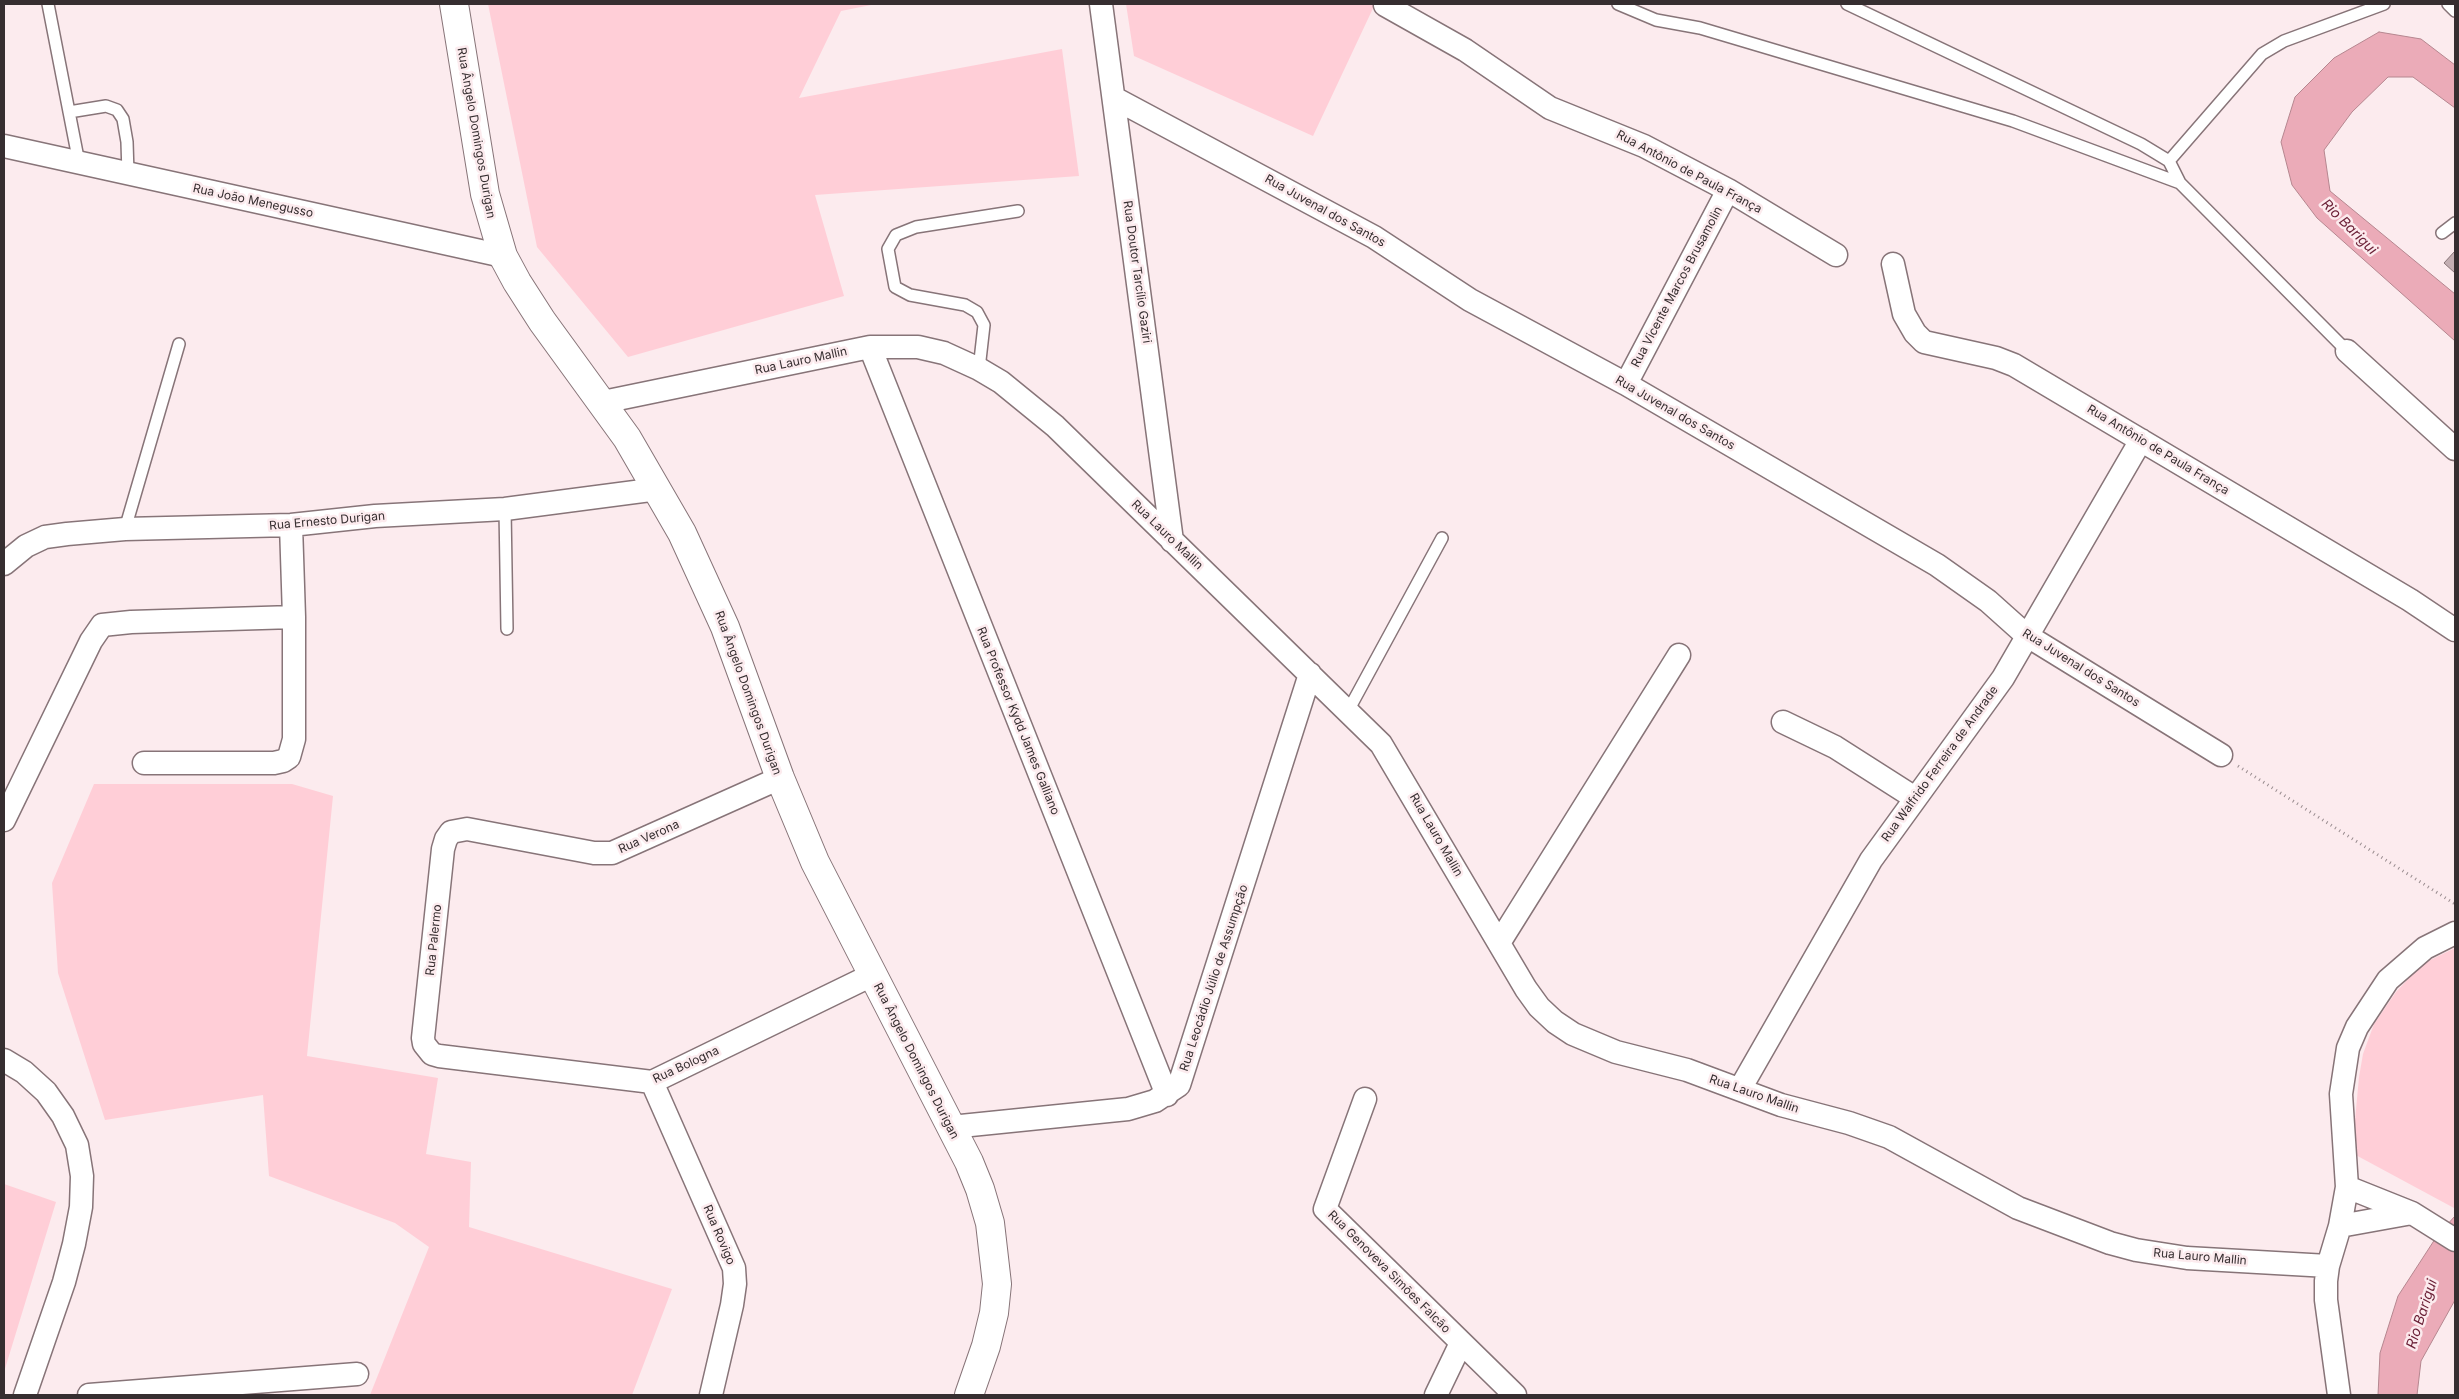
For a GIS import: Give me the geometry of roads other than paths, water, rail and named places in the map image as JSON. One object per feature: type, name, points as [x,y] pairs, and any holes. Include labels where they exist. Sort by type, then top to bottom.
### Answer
[{"type":"street","name":"Rua Doutor Tarcílio Gaziri","points":[[1101,4],[1172,541]]},
{"type":"street","name":"Rua Ângelo Domingos Durigan","points":[[451,5],[485,194],[503,256],[542,321],[603,402],[658,489],[704,579],[725,627],[780,778],[815,862],[951,1127],[980,1189],[990,1224],[997,1284],[994,1313],[986,1346],[969,1395]]},
{"type":"street","name":"Rua Antônio de Paula França","points":[[1384,5],[1465,50],[1550,108],[1627,138],[1728,190],[1836,255]]},
{"type":"street","name":"Rua Juvenal dos Santos","points":[[1114,98],[1350,223],[1399,251],[1470,300],[1626,384],[1937,565],[1988,600],[2026,635],[2221,754]]},
{"type":"street","name":"Rua João Menegusso","points":[[4,146],[503,256]]},
{"type":"street","name":"Rua Vicente Marcos Brusamolin","points":[[1626,384],[1728,190]]},
{"type":"street","name":"Rua Antônio de Paula França","points":[[1893,264],[1904,314],[1915,333],[1924,342],[2005,361],[2410,600],[2455,630]]},
{"type":"street","name":"Rua Lauro Mallin","points":[[603,402],[870,346],[918,347],[944,353],[979,369],[1000,382],[1055,426],[1381,744],[1539,1007],[1555,1022],[1573,1034],[1616,1052],[1661,1062],[1781,1105],[1849,1123],[1889,1137],[2018,1208],[2110,1243],[2136,1250],[2187,1258],[2328,1266]]},
{"type":"street","name":"Rua Professor Kydd James Galliano","points":[[870,346],[1167,1095]]},
{"type":"street","points":[[2347,351],[2455,449]]},
{"type":"street","name":"Rua Walfrido Ferreira de Andrade","points":[[1740,1089],[1871,860],[2003,678],[2026,635],[2141,440]]},
{"type":"street","name":"Rua Ernesto Durigan","points":[[4,564],[26,546],[45,537],[125,529],[285,525],[375,516],[505,509],[658,489]]},
{"type":"street","points":[[144,763],[274,763],[283,762],[288,757],[294,739],[285,525]]},
{"type":"street","points":[[4,820],[91,641],[102,625],[131,622],[288,617]]},
{"type":"street","points":[[1499,942],[1679,655]]},
{"type":"street","name":"Rua Leocádio Júlio de Assumpção","points":[[951,1127],[1128,1109],[1143,1106],[1167,1095],[1179,1085],[1185,1072],[1310,674]]},
{"type":"street","points":[[1783,722],[1834,747],[1915,798]]},
{"type":"street","name":"Rua Verona","points":[[451,832],[467,829],[594,853],[612,853],[780,778]]},
{"type":"street","name":"Rua Palermo","points":[[427,1050],[423,1038],[441,869],[446,839],[451,832]]},
{"type":"street","points":[[2339,1395],[2326,1300],[2328,1266],[2340,1226],[2346,1187],[2341,1094],[2348,1048],[2357,1027],[2388,980],[2408,960],[2425,948],[2455,933]]},
{"type":"street","name":"Rua Bologna","points":[[427,1050],[440,1056],[652,1082],[872,975]]},
{"type":"street","points":[[4,1060],[24,1072],[46,1092],[63,1116],[77,1145],[82,1176],[81,1207],[74,1244],[64,1282],[25,1395]]},
{"type":"street","name":"Rua Rovigo","points":[[652,1082],[734,1268],[735,1284],[732,1305],[711,1395]]},
{"type":"street","name":"Rua Genoveva Simões Falcão","points":[[1366,1099],[1325,1209],[1515,1395]]},
{"type":"street","points":[[2346,1187],[2412,1213],[2455,1240]]},
{"type":"street","points":[[2340,1226],[2412,1213]]},
{"type":"street","points":[[1436,1395],[1461,1343]]},
{"type":"street","points":[[89,1395],[357,1374]]},
{"type":"lane","points":[[48,4],[79,163]]},
{"type":"lane","points":[[1618,4],[1656,20],[1700,28],[2013,121],[2180,183]]},
{"type":"lane","points":[[1846,4],[2141,144],[2169,161],[2180,183],[2347,351]]},
{"type":"lane","points":[[2169,161],[2262,54],[2284,41],[2384,4]]},
{"type":"lane","points":[[2448,4],[2455,11]]},
{"type":"lane","points":[[69,112],[106,106],[118,110],[123,119],[126,134],[128,174]]},
{"type":"lane","points":[[979,369],[984,325],[977,312],[965,305],[910,295],[895,288],[888,249],[896,236],[916,227],[1018,211]]},
{"type":"lane","points":[[2442,233],[2455,223]]},
{"type":"lane","points":[[125,529],[179,344]]},
{"type":"lane","points":[[505,509],[508,630]]},
{"type":"lane","points":[[1348,711],[1442,538]]},
{"type":"water","name":"Rio Barigui","points":[[2379,32],[2421,39],[2455,65],[2455,108],[2413,77],[2388,77],[2352,112],[2324,150],[2330,191],[2455,294],[2455,341],[2317,218],[2292,185],[2281,142],[2295,97],[2334,58]]},
{"type":"water","name":"Rio Barigui","points":[[2455,1216],[2455,1300],[2421,1361],[2417,1395],[2378,1395],[2380,1353],[2398,1296],[2437,1236]]}]
